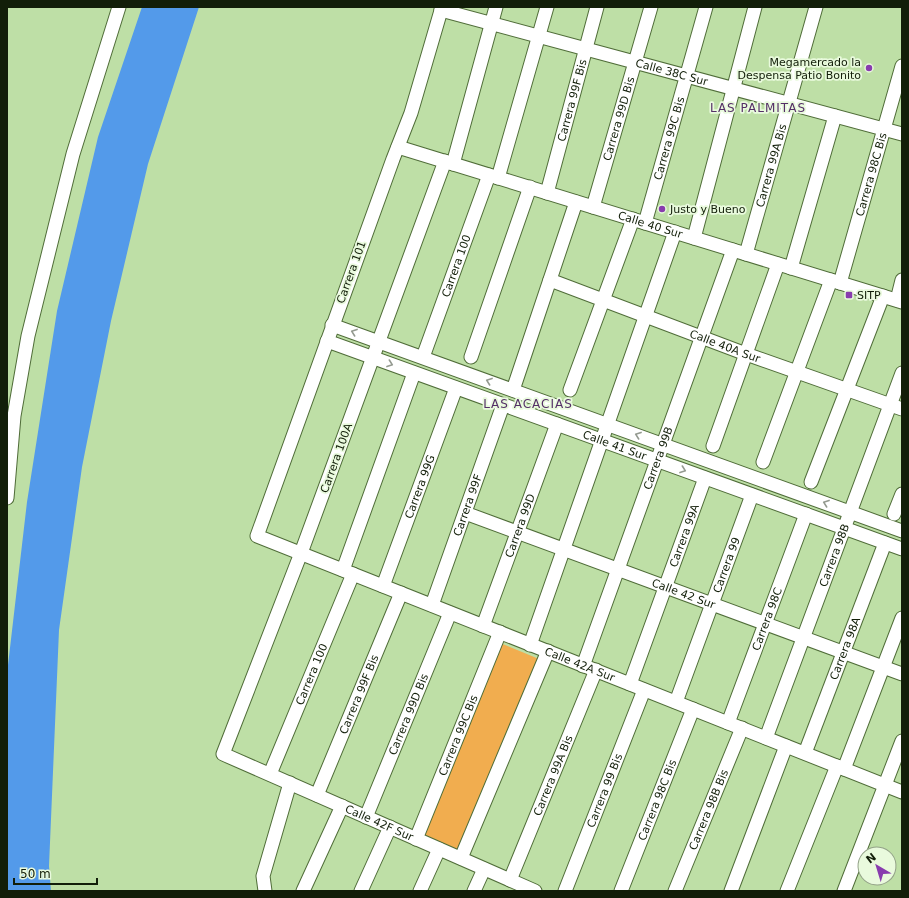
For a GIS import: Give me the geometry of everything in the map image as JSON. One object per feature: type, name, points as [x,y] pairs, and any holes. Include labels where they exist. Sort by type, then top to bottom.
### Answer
[{"type":"street","points":[[7,498],[14,416],[28,336],[73,154],[119,7]]},
{"type":"street","name":"Carrera 100A","points":[[224,754],[301,554],[379,342],[449,163],[496,7]]},
{"type":"street","name":"Carrera 100","points":[[422,357],[494,176],[547,7]]},
{"type":"street","name":"Carrera 99F Bis","points":[[547,193],[597,7]]},
{"type":"street","name":"Carrera 99D Bis","points":[[593,207],[651,7]]},
{"type":"street","name":"Carrera 99C Bis","points":[[639,221],[686,76],[706,7]]},
{"type":"street","points":[[694,238],[755,7]]},
{"type":"street","name":"Carrera 99A Bis","points":[[746,254],[816,7]]},
{"type":"street","name":"Calle 38C Sur","points":[[441,8],[492,24],[902,134]]},
{"type":"street","name":"Carrera 101","points":[[257,536],[332,325],[412,113],[441,8]]},
{"type":"street","name":"Carrera 98C Bis","points":[[835,282],[884,129],[902,66]]},
{"type":"street","points":[[713,446],[746,354],[784,266],[835,116]]},
{"type":"street","name":"Calle 40 Sur","points":[[398,147],[899,301]]},
{"type":"street","points":[[471,357],[530,188]]},
{"type":"street","points":[[513,390],[576,202]]},
{"type":"street","points":[[570,390],[604,300],[639,221]]},
{"type":"street","points":[[530,644],[675,232]]},
{"type":"street","name":"Carrera 99B","points":[[583,666],[733,250]]},
{"type":"street","name":"Calle 40A Sur","points":[[550,280],[702,336],[746,354],[896,407]]},
{"type":"street","points":[[899,301],[902,280]]},
{"type":"street","points":[[763,462],[797,371],[835,282]]},
{"type":"street","points":[[811,482],[883,296]]},
{"type":"street","name":"Calle 41 Sur","points":[[332,325],[902,531]]},
{"type":"street","name":"Calle 41 Sur","points":[[327,341],[902,550]]},
{"type":"street","name":"Carrera 100","points":[[270,774],[348,572],[414,373]]},
{"type":"street","name":"Carrera 98B","points":[[766,738],[850,512],[896,407],[902,373]]},
{"type":"street","name":"Carrera 99G","points":[[383,586],[456,388]]},
{"type":"street","name":"Carrera 99F","points":[[432,606],[503,405]]},
{"type":"street","name":"Carrera 99D","points":[[483,626],[557,424]]},
{"type":"street","name":"Carrera 99A","points":[[630,684],[706,478]]},
{"type":"street","points":[[894,514],[902,494]]},
{"type":"street","name":"Carrera 99","points":[[676,702],[752,495]]},
{"type":"street","name":"Calle 42 Sur","points":[[465,514],[518,532],[902,674]]},
{"type":"street","name":"Carrera 98C","points":[[728,723],[806,514]]},
{"type":"street","name":"Calle 42A Sur","points":[[257,536],[902,792]]},
{"type":"street","name":"Carrera 98A","points":[[805,753],[885,543]]},
{"type":"street","name":"Carrera 99F Bis","points":[[317,795],[400,593]]},
{"type":"street","name":"Carrera 99D Bis","points":[[366,817],[450,613]]},
{"type":"street","points":[[787,891],[841,767],[902,618]]},
{"type":"street","name":"Carrera 99C Bis","points":[[416,839],[500,632]]},
{"type":"street","points":[[461,858],[548,652]]},
{"type":"street","name":"Carrera 99A Bis","points":[[510,880],[596,670]]},
{"type":"street","name":"Carrera 99 Bis","points":[[565,891],[644,690]]},
{"type":"street","name":"Carrera 98C Bis","points":[[621,891],[693,709]]},
{"type":"street","name":"Carrera 98B Bis","points":[[675,891],[742,728]]},
{"type":"street","points":[[844,891],[902,741]]},
{"type":"street","points":[[731,891],[786,746]]},
{"type":"street","name":"Calle 42F Sur","points":[[224,754],[535,891]]},
{"type":"street","points":[[265,891],[262,876],[290,783]]},
{"type":"street","points":[[303,891],[342,806]]},
{"type":"street","points":[[361,891],[390,827]]},
{"type":"street","points":[[420,891],[439,849]]},
{"type":"street","points":[[474,891],[484,869]]},
{"type":"shaded area","points":[[500,643],[539,659],[459,851],[421,835]]},
{"type":"water","points":[[142,7],[199,7],[148,164],[111,321],[82,467],[59,630],[49,866],[51,891],[7,891],[8,665],[27,502],[57,311],[98,137]]},
{"type":"place","name":"Megamercado la Despensa Patio Bonito","points":[[869,68]]},
{"type":"place","name":"Justo y Bueno","points":[[662,209]]},
{"type":"place","name":"SITP","points":[[849,295]]},
{"type":"district","name":"LAS PALMITAS","points":[[758,108]]},
{"type":"district","name":"LAS ACACIAS","points":[[528,404]]}]
